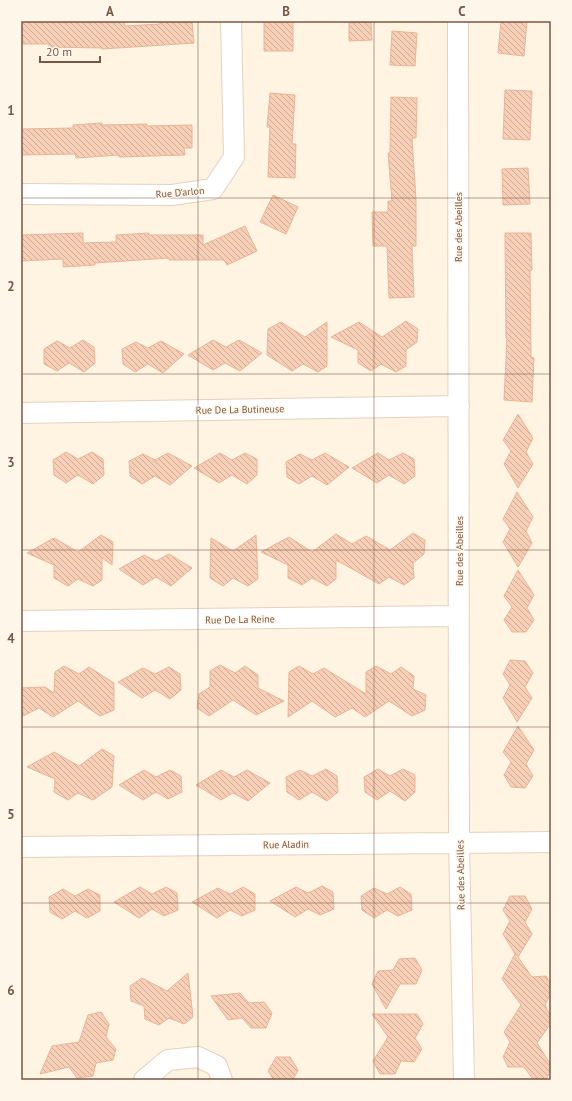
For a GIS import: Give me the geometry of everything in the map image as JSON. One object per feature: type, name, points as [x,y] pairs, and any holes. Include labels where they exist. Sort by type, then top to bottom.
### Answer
[{"type":"street","name":"Rue D'arlon","points":[[21,194],[172,195],[213,189],[234,157],[231,21]]},
{"type":"street","name":"Rue des Abeilles","points":[[458,21],[459,842],[464,1080]]},
{"type":"street","name":"Rue De La Butineuse","points":[[21,413],[459,406]]},
{"type":"street","name":"Rue De La Reine","points":[[21,621],[458,616]]},
{"type":"street","name":"Rue Aladin","points":[[21,847],[551,842]]},
{"type":"street","points":[[144,1080],[168,1060],[198,1057],[217,1066],[222,1080]]},
{"type":"building","points":[[21,21],[124,21],[125,26],[160,24],[160,21],[192,21],[194,43],[102,49],[49,47],[49,44],[21,44]]},
{"type":"building","points":[[264,21],[293,21],[293,51],[264,51]]},
{"type":"building","points":[[501,21],[527,21],[524,56],[498,53]]},
{"type":"building","points":[[371,22],[372,40],[349,41],[349,23]]},
{"type":"building","points":[[392,31],[417,33],[415,66],[390,65]]},
{"type":"building","points":[[505,90],[532,91],[530,140],[503,139]]},
{"type":"building","points":[[270,93],[295,95],[292,144],[296,144],[295,178],[268,177],[270,127],[267,127]]},
{"type":"building","points":[[391,97],[417,98],[416,138],[412,138],[416,200],[416,246],[412,246],[414,297],[389,298],[387,246],[373,246],[372,212],[388,212],[388,201],[392,201],[388,153],[390,153]]},
{"type":"building","points":[[102,123],[102,125],[147,124],[147,126],[192,125],[192,148],[184,148],[185,155],[119,157],[119,155],[76,158],[75,154],[21,155],[21,129],[73,128],[73,125]]},
{"type":"building","points":[[528,168],[530,204],[503,205],[502,169]]},
{"type":"building","points":[[273,195],[298,207],[286,234],[260,222]]},
{"type":"building","points":[[245,226],[257,251],[227,265],[224,260],[169,260],[169,258],[95,263],[95,265],[63,267],[63,259],[21,261],[21,235],[83,233],[83,243],[116,242],[116,235],[149,233],[149,235],[203,235],[203,245]]},
{"type":"building","points":[[505,233],[531,233],[531,357],[534,358],[532,402],[504,400],[507,338]]},
{"type":"building","points":[[406,321],[418,329],[417,342],[406,350],[406,366],[396,372],[381,364],[371,371],[358,363],[358,350],[331,337],[359,322],[382,337]]},
{"type":"building","points":[[281,322],[305,337],[327,322],[327,366],[318,372],[303,364],[292,371],[267,355],[268,329]]},
{"type":"building","points":[[83,340],[94,347],[95,363],[84,372],[69,363],[57,371],[44,364],[44,349],[57,341],[70,348]]},
{"type":"building","points":[[213,340],[226,347],[239,340],[262,353],[240,371],[225,363],[213,370],[188,355]]},
{"type":"building","points":[[161,341],[184,354],[163,373],[148,364],[135,372],[123,364],[122,349],[136,342],[148,348]]},
{"type":"building","points":[[518,414],[533,438],[526,452],[533,464],[518,488],[504,464],[511,451],[503,440]]},
{"type":"building","points":[[66,452],[78,459],[92,452],[103,459],[104,475],[93,484],[78,475],[66,483],[54,475],[53,460]]},
{"type":"building","points":[[168,453],[192,466],[170,485],[155,476],[142,484],[130,476],[129,461],[143,454],[155,460]]},
{"type":"building","points":[[220,453],[232,460],[245,453],[257,459],[257,475],[247,484],[232,475],[219,483],[194,468]]},
{"type":"building","points":[[325,453],[349,467],[327,485],[312,476],[299,484],[287,477],[286,462],[300,454],[312,460]]},
{"type":"building","points":[[378,453],[389,460],[403,453],[414,459],[415,476],[404,484],[389,475],[377,483],[352,468]]},
{"type":"building","points":[[517,492],[533,517],[526,531],[532,543],[518,567],[503,542],[510,529],[503,519]]},
{"type":"building","points":[[413,533],[425,540],[424,554],[413,563],[414,578],[404,585],[389,577],[379,584],[336,560],[336,579],[327,586],[312,578],[302,585],[288,578],[288,565],[261,552],[289,537],[312,552],[336,534],[352,544],[366,536],[390,550]]},
{"type":"building","points":[[101,535],[113,542],[112,565],[102,558],[102,580],[93,586],[78,579],[68,586],[54,578],[54,565],[27,553],[54,538],[78,552]]},
{"type":"building","points":[[256,535],[258,579],[248,586],[233,578],[223,586],[210,578],[211,538],[233,551]]},
{"type":"building","points":[[169,554],[192,568],[171,586],[156,577],[143,585],[119,569],[144,555],[156,561]]},
{"type":"building","points":[[518,570],[534,595],[527,608],[534,620],[526,632],[512,632],[504,620],[512,607],[504,596]]},
{"type":"building","points":[[510,660],[525,661],[533,673],[525,687],[532,698],[517,722],[503,698],[510,685],[503,674]]},
{"type":"building","points":[[220,665],[235,673],[245,666],[258,675],[258,688],[284,701],[256,715],[233,700],[209,716],[197,708],[199,694],[210,687],[210,671]]},
{"type":"building","points":[[64,666],[79,674],[89,667],[114,683],[114,710],[100,716],[78,701],[53,717],[39,708],[21,717],[21,688],[45,687],[54,693],[55,672]]},
{"type":"building","points":[[299,666],[313,674],[324,668],[366,694],[366,672],[376,666],[391,674],[401,667],[414,676],[413,689],[426,695],[425,710],[412,716],[389,701],[365,717],[352,708],[335,717],[312,701],[288,717],[289,672]]},
{"type":"building","points":[[169,667],[180,674],[181,690],[170,699],[155,690],[142,698],[118,682],[143,668],[155,674]]},
{"type":"building","points":[[518,726],[534,750],[526,764],[533,776],[525,788],[511,787],[504,775],[511,762],[503,752]]},
{"type":"building","points":[[102,749],[114,756],[112,787],[93,800],[78,793],[68,800],[54,792],[55,779],[27,767],[54,752],[79,766]]},
{"type":"building","points":[[326,769],[337,776],[338,792],[327,801],[312,792],[299,800],[287,792],[286,777],[300,770],[312,776]]},
{"type":"building","points":[[378,769],[390,776],[403,769],[415,775],[415,792],[405,801],[390,791],[377,800],[365,792],[364,777]]},
{"type":"building","points":[[144,770],[156,777],[170,770],[181,776],[182,792],[168,799],[156,792],[143,800],[119,785]]},
{"type":"building","points":[[221,770],[234,777],[247,770],[270,783],[248,801],[233,793],[221,800],[196,785]]},
{"type":"building","points":[[322,886],[333,892],[334,909],[320,915],[308,909],[295,917],[270,901],[296,887],[308,893]]},
{"type":"building","points":[[140,887],[152,894],[166,887],[177,893],[178,910],[164,916],[152,909],[139,918],[114,902]]},
{"type":"building","points":[[243,887],[255,894],[255,910],[242,916],[230,910],[217,918],[192,902],[218,888],[230,894]]},
{"type":"building","points":[[400,887],[411,894],[412,910],[398,916],[387,910],[374,918],[362,910],[361,896],[374,888],[387,894]]},
{"type":"building","points":[[63,889],[75,896],[88,889],[100,895],[100,911],[87,918],[75,911],[62,919],[50,912],[49,897]]},
{"type":"building","points":[[510,896],[525,896],[532,909],[525,922],[532,934],[518,957],[532,977],[546,976],[551,985],[551,993],[545,1005],[551,1017],[551,1023],[537,1043],[551,1065],[551,1071],[546,1079],[532,1078],[524,1067],[508,1067],[503,1057],[510,1042],[504,1032],[521,1005],[502,979],[515,954],[503,934],[510,921],[503,910]]},
{"type":"building","points":[[415,958],[422,970],[416,984],[400,984],[386,1009],[372,984],[378,971],[393,970],[399,959]]},
{"type":"building","points":[[188,973],[193,1017],[184,1024],[169,1018],[159,1025],[145,1019],[144,1006],[131,1001],[130,986],[142,978],[167,991]]},
{"type":"building","points":[[240,993],[249,1003],[264,1002],[272,1013],[266,1028],[251,1028],[242,1018],[228,1020],[211,996]]},
{"type":"building","points":[[101,1012],[109,1024],[106,1037],[116,1049],[113,1060],[96,1063],[93,1076],[77,1078],[69,1067],[40,1074],[52,1046],[79,1042],[88,1015]]},
{"type":"building","points":[[372,1014],[417,1014],[423,1024],[415,1038],[422,1049],[414,1062],[401,1061],[395,1074],[380,1074],[373,1061],[388,1037]]},
{"type":"building","points":[[276,1057],[290,1057],[298,1070],[293,1080],[274,1080],[268,1071]]}]
